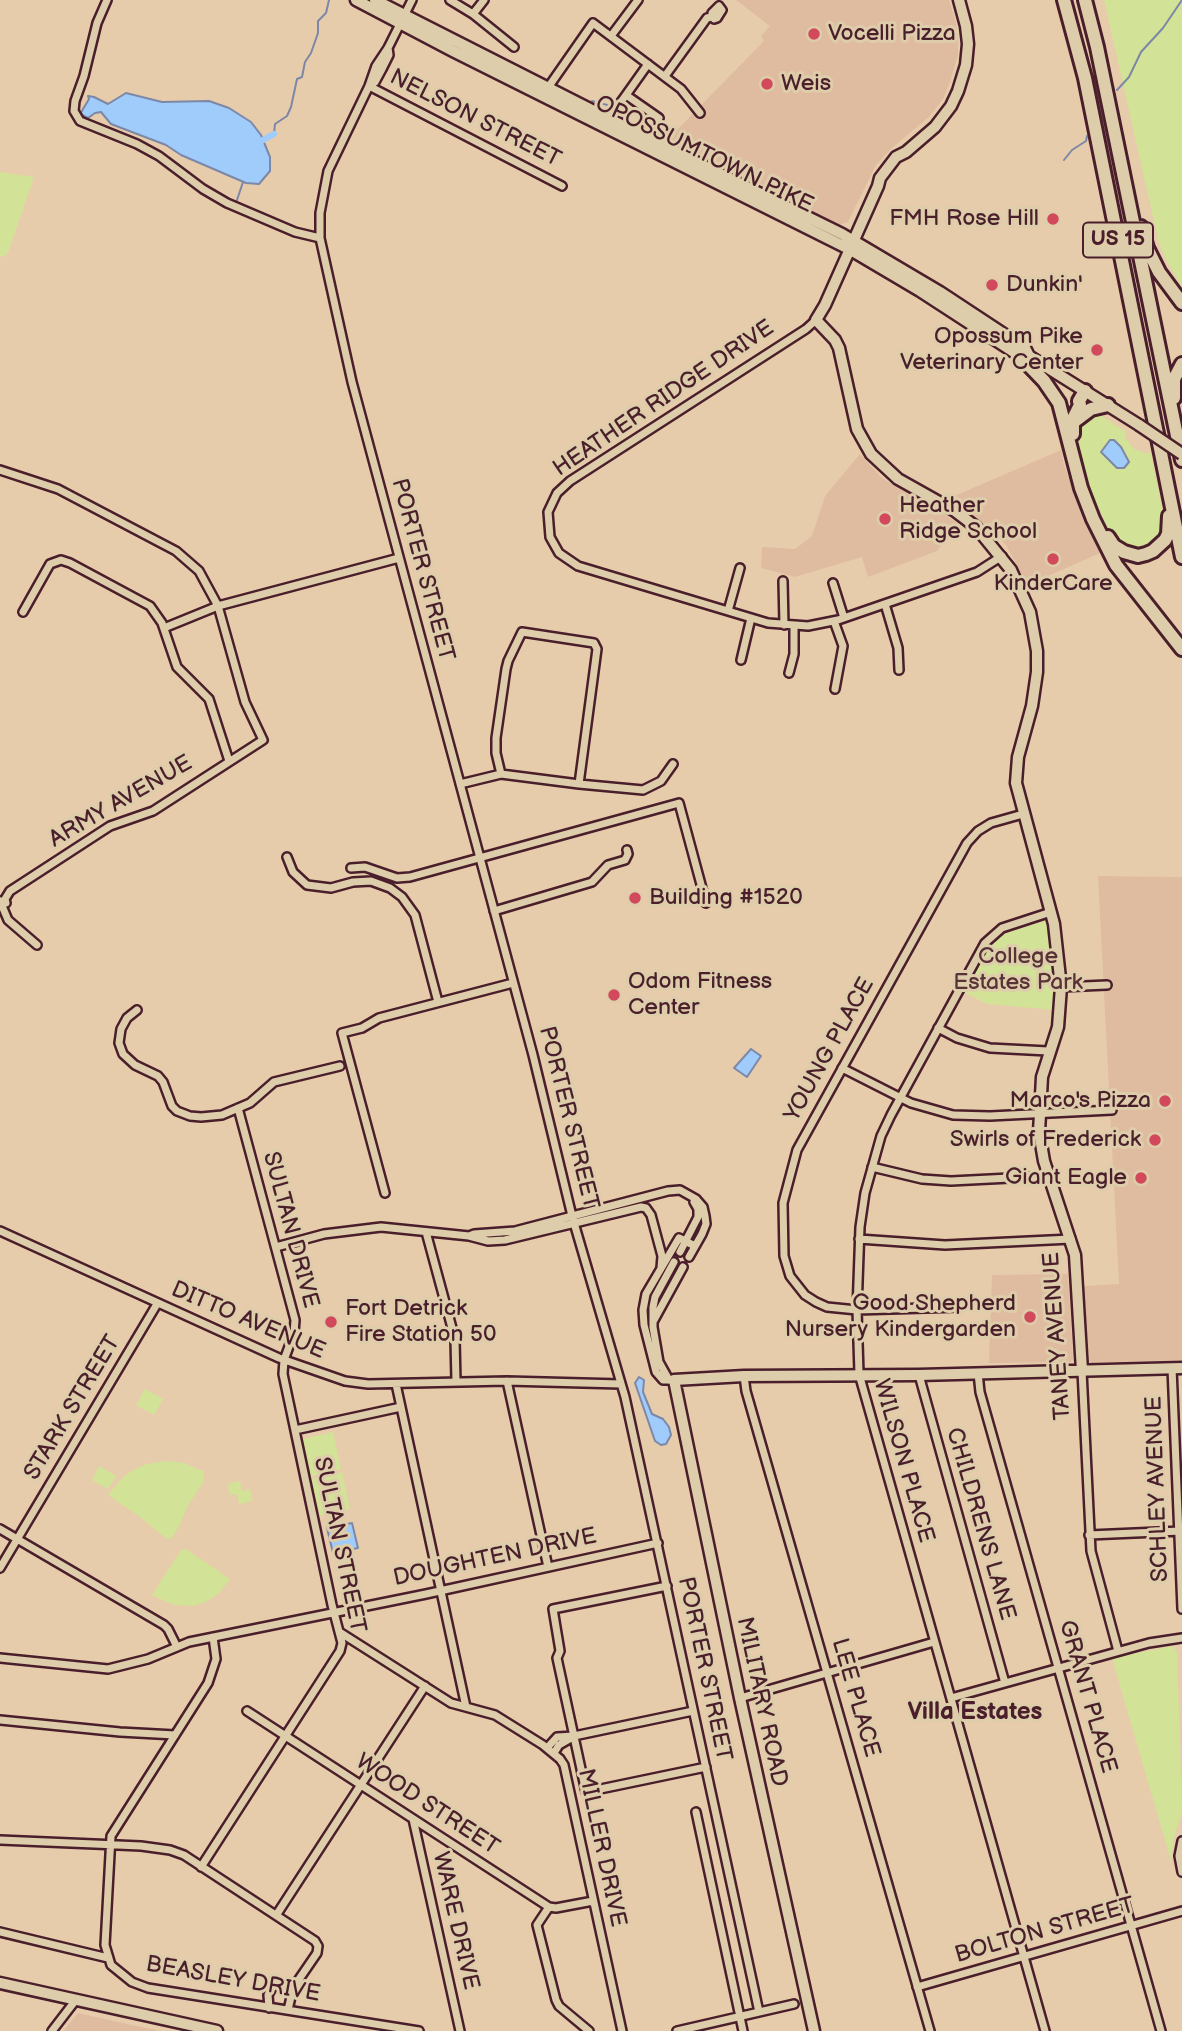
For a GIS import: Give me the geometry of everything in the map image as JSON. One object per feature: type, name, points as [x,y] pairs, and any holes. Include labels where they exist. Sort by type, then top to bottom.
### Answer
[{"type":"highway","name":"US 15","points":[[1064,0],[1085,78],[1182,557]]},
{"type":"highway","name":"US 15","points":[[1085,0],[1182,460]]},
{"type":"highway","points":[[1127,195],[1153,260],[1182,303]]},
{"type":"highway","points":[[1024,356],[1049,387],[1069,423],[1087,487],[1109,538],[1120,550],[1130,555],[1146,554],[1165,540],[1169,524],[1167,481]]},
{"type":"highway","points":[[1175,429],[1177,411],[1174,379],[1182,364]]},
{"type":"highway","points":[[1082,396],[1074,402],[1069,423],[1071,455],[1093,519],[1110,553],[1137,594],[1182,649]]},
{"type":"highway","points":[[1069,423],[1085,412],[1108,405]]},
{"type":"street","points":[[107,0],[97,23],[75,101],[74,111],[80,121],[159,156],[203,189],[227,203],[295,232],[320,238]]},
{"type":"street","name":"OPOSSUMTOWN PIKE","points":[[356,0],[402,19],[851,245],[1082,396],[1108,405],[1182,454]]},
{"type":"street","name":"OPOSSUMTOWN PIKE","points":[[375,0],[402,19]]},
{"type":"street","name":"PORTER STREET","points":[[412,0],[388,48],[389,55],[375,82],[369,86],[328,171],[320,213],[320,238],[351,379],[557,1147],[573,1220],[621,1384],[759,2012]]},
{"type":"street","points":[[450,0],[473,14],[514,47]]},
{"type":"street","points":[[473,14],[484,0]]},
{"type":"street","points":[[611,36],[638,0]]},
{"type":"street","points":[[816,320],[834,274],[839,270],[878,187],[906,152],[940,121],[958,91],[966,65],[968,44],[959,0]]},
{"type":"street","points":[[665,76],[707,18],[711,17]]},
{"type":"street","points":[[545,92],[593,23],[681,89],[700,113]]},
{"type":"street","points":[[618,106],[648,64]]},
{"type":"street","name":"NELSON STREET","points":[[369,86],[562,186]]},
{"type":"street","points":[[626,95],[659,118]]},
{"type":"street","name":"TANEY AVENUE","points":[[816,320],[839,348],[857,429],[876,460],[898,479],[976,527],[1002,556],[1030,612],[1037,651],[1035,692],[1016,769],[1023,814],[1057,940],[1061,987],[1058,1027],[1048,1051],[1042,1077],[1039,1113],[1041,1145],[1071,1239],[1076,1264],[1089,1535],[1095,1573],[1118,1651]]},
{"type":"street","name":"HEATHER RIDGE DRIVE","points":[[816,320],[569,481],[557,493],[548,512],[548,528],[553,545],[565,558],[578,566],[751,618],[794,626],[808,626],[844,618],[977,572],[1002,556]]},
{"type":"street","points":[[0,470],[58,489],[176,551],[199,571],[218,606]]},
{"type":"street","points":[[164,628],[218,606],[399,558]]},
{"type":"street","points":[[23,612],[50,564],[61,560],[150,606],[164,628],[177,667],[209,699],[229,761]]},
{"type":"street","points":[[728,611],[740,568]]},
{"type":"street","points":[[783,581],[784,625]]},
{"type":"street","points":[[833,583],[844,618]]},
{"type":"street","points":[[885,604],[898,648],[899,670]]},
{"type":"street","name":"ARMY AVENUE","points":[[3,902],[10,891],[110,827],[153,811],[263,740],[245,702],[218,606]]},
{"type":"street","points":[[741,660],[751,618]]},
{"type":"street","points":[[834,621],[843,646],[835,689]]},
{"type":"street","points":[[789,673],[794,654],[794,626]]},
{"type":"street","points":[[501,774],[496,738],[502,697],[508,661],[522,632],[591,641],[597,649],[579,784]]},
{"type":"street","points":[[460,784],[501,774],[643,790],[662,781],[673,764]]},
{"type":"street","points":[[351,868],[365,867],[397,878],[410,877],[678,803],[706,903]]},
{"type":"street","name":"YOUNG PLACE","points":[[960,1307],[857,1310],[827,1307],[805,1295],[790,1276],[782,1243],[783,1203],[797,1150],[967,843],[978,831],[991,823],[1023,814]]},
{"type":"street","points":[[494,911],[592,882],[608,865],[627,858],[626,850]]},
{"type":"street","points":[[287,857],[296,876],[314,887],[331,888],[353,882],[371,881],[390,888],[402,897],[415,915],[438,1002]]},
{"type":"street","points":[[3,902],[8,920],[37,945]]},
{"type":"street","name":"WILSON PLACE","points":[[1045,2031],[859,1374],[857,1310],[859,1239],[865,1193],[881,1136],[985,943],[1002,928],[1051,912]]},
{"type":"street","points":[[385,1193],[342,1034],[362,1028],[379,1018],[513,983]]},
{"type":"street","points":[[1061,987],[1107,985]]},
{"type":"street","points":[[137,1010],[123,1023],[119,1036],[121,1049],[131,1062],[158,1076],[177,1111],[190,1116],[222,1115],[256,1099],[274,1082],[340,1066]]},
{"type":"street","points":[[938,1028],[964,1041],[990,1048],[1048,1051]]},
{"type":"street","points":[[842,1068],[923,1108],[953,1115],[990,1116],[1112,1110]]},
{"type":"street","name":"SULTAN DRIVE","points":[[238,1108],[295,1320],[294,1333],[284,1360]]},
{"type":"street","points":[[872,1167],[922,1179],[951,1181],[1049,1176]]},
{"type":"street","points":[[276,1247],[324,1234],[381,1227],[488,1241],[505,1240],[668,1191],[680,1190],[691,1195],[703,1207],[705,1216],[706,1224],[689,1257]]},
{"type":"street","points":[[680,1252],[698,1217],[698,1209],[691,1195]]},
{"type":"street","points":[[573,1220],[646,1208],[662,1256],[661,1268]]},
{"type":"street","name":"DITTO AVENUE","points":[[0,1231],[284,1360],[345,1381],[368,1384],[507,1381],[621,1384]]},
{"type":"street","points":[[426,1232],[455,1339],[456,1382]]},
{"type":"street","points":[[695,1246],[679,1238],[646,1294],[643,1325],[656,1372],[663,1380],[744,1376],[919,1375],[1177,1368]]},
{"type":"street","points":[[859,1239],[945,1245],[1071,1239]]},
{"type":"street","points":[[671,1380],[659,1362],[653,1327],[655,1297],[674,1262]]},
{"type":"street","points":[[653,1327],[655,1318],[682,1267]]},
{"type":"street","name":"STARK STREET","points":[[0,1568],[157,1304]]},
{"type":"street","name":"SULTAN STREET","points":[[201,1867],[340,1651],[342,1643],[283,1374],[284,1360]]},
{"type":"street","name":"SCHLEY AVENUE","points":[[1177,1368],[1182,1609]]},
{"type":"street","name":"GRANT PLACE","points":[[978,1373],[980,1392],[1161,2031]]},
{"type":"street","name":"CHILDRENS LANE","points":[[919,1375],[1004,1683]]},
{"type":"street","name":"LEE PLACE","points":[[744,1376],[746,1391],[930,2031]]},
{"type":"street","name":"MILITARY ROAD","points":[[671,1380],[814,2031]]},
{"type":"street","points":[[507,1381],[548,1567]]},
{"type":"street","points":[[396,1384],[466,1707]]},
{"type":"street","points":[[295,1430],[401,1407]]},
{"type":"street","points":[[0,1529],[164,1625],[177,1647]]},
{"type":"street","points":[[1089,1535],[1180,1532]]},
{"type":"street","name":"DOUGHTEN DRIVE","points":[[0,1658],[108,1669],[189,1642],[441,1591],[658,1543]]},
{"type":"street","points":[[667,1586],[553,1609],[560,1651],[557,1658],[586,1792],[706,1768]]},
{"type":"street","name":"MILLER DRIVE","points":[[340,1633],[451,1703],[495,1715],[551,1751],[564,1765],[622,2031]]},
{"type":"street","points":[[0,1932],[108,1958],[105,1945],[111,1833],[211,1676],[216,1659],[213,1637]]},
{"type":"street","points":[[951,1698],[1118,1651],[1182,1638]]},
{"type":"street","points":[[740,1698],[934,1642]]},
{"type":"street","points":[[277,1914],[425,1686]]},
{"type":"street","points":[[551,1751],[557,1737],[574,1736],[693,1710]]},
{"type":"street","name":"WOOD STREET","points":[[247,1711],[549,1907]]},
{"type":"street","points":[[0,1720],[174,1735]]},
{"type":"street","points":[[696,1812],[743,2031]]},
{"type":"street","name":"WARE DRIVE","points":[[413,1819],[460,2031]]},
{"type":"street","points":[[0,1840],[109,1844],[170,1850],[201,1867],[315,1941],[318,1946],[317,1953],[293,1988],[288,2010]]},
{"type":"street","points":[[1182,1842],[1179,1856],[1182,1872]]},
{"type":"street","points":[[589,2031],[559,2006],[556,2000],[537,1925],[549,1907],[593,1900]]},
{"type":"street","name":"BOLTON STREET","points":[[917,1987],[1182,1911]]},
{"type":"street","name":"BEASLEY DRIVE","points":[[108,1958],[111,1965],[124,1976],[148,1988],[419,2031]]},
{"type":"street","points":[[0,1983],[218,2031]]},
{"type":"street","points":[[269,2008],[268,1995],[272,1988],[279,1983],[293,1988]]},
{"type":"street","points":[[52,2031],[75,2001]]},
{"type":"street","points":[[677,2031],[794,2004]]},
{"type":"shaded area","points":[[736,0],[949,0],[956,22],[958,55],[943,99],[930,116],[876,165],[848,222],[840,225],[668,139],[764,41],[761,36],[770,26]]},
{"type":"shaded area","points":[[1061,450],[1084,522],[1100,553],[1028,585],[1006,545],[972,513],[950,498]]},
{"type":"shaded area","name":"Heather Ridge School","points":[[860,454],[882,478],[958,523],[937,551],[868,577],[862,557],[795,577],[761,568],[762,547],[795,549],[812,536],[825,496]]},
{"type":"shaded area","points":[[1098,876],[1182,877],[1182,1360],[1089,1361],[1084,1286],[1119,1284]]},
{"type":"shaded area","name":"Good Shepherd Nursery Kindergarden","points":[[1068,1274],[1073,1359],[1071,1362],[989,1363],[992,1275]]},
{"type":"shaded area","points":[[78,2013],[136,2026],[162,2031],[63,2031]]},
{"type":"green space","points":[[1104,0],[1182,0],[1182,287],[1165,258],[1158,239]]},
{"type":"green space","points":[[0,172],[34,177],[8,253],[3,257],[0,256]]},
{"type":"green space","points":[[1091,414],[1100,415],[1126,432],[1125,437],[1134,449],[1147,454],[1150,451],[1166,525],[1160,543],[1133,553],[1113,540],[1087,482],[1076,441],[1076,427]],"holes":[[[1110,440],[1121,447],[1129,462],[1101,450]]]},
{"type":"green space","name":"College Estates Park","points":[[1045,921],[1049,927],[1052,945],[1055,1010],[987,1004],[964,992],[986,953],[999,938],[1009,932]]},
{"type":"green space","points":[[145,1389],[163,1399],[154,1415],[136,1405]]},
{"type":"green space","points":[[333,1432],[341,1469],[311,1476],[303,1439]]},
{"type":"green space","points":[[165,1461],[184,1463],[205,1472],[204,1481],[187,1507],[179,1526],[172,1538],[167,1539],[108,1495],[122,1478],[133,1470]]},
{"type":"green space","points":[[99,1466],[116,1476],[108,1489],[92,1480]]},
{"type":"green space","points":[[342,1472],[350,1509],[320,1516],[311,1479]]},
{"type":"green space","points":[[240,1481],[242,1491],[250,1489],[252,1501],[239,1504],[237,1494],[230,1495],[228,1484]]},
{"type":"green space","points":[[186,1549],[230,1579],[219,1593],[194,1606],[174,1605],[152,1595],[181,1550]]},
{"type":"green space","points":[[1172,1646],[1177,1652],[1182,1810],[1171,1861],[1112,1658]]},
{"type":"water","points":[[126,93],[162,102],[209,101],[229,108],[251,122],[261,135],[270,157],[270,171],[259,184],[246,183],[181,155],[166,145],[111,124],[101,112],[88,118],[80,114],[89,99],[88,96],[108,104]]},
{"type":"water","points":[[1110,440],[1114,440],[1121,447],[1129,462],[1124,468],[1117,468],[1101,452]]},
{"type":"water","points":[[751,1049],[761,1056],[747,1077],[734,1068]]},
{"type":"water","points":[[639,1377],[644,1380],[643,1392],[652,1414],[663,1419],[669,1427],[671,1435],[666,1444],[661,1445],[655,1441],[635,1383]]},
{"type":"water","points":[[352,1523],[358,1548],[333,1553],[327,1528]]},
{"type":"waterway","points":[[274,134],[275,124],[287,116],[291,107],[297,79],[302,77],[305,62],[318,33],[318,21],[326,13],[329,0]]},
{"type":"waterway","points":[[1117,90],[1129,77],[1141,52],[1163,28],[1182,0]]},
{"type":"waterway","points":[[592,101],[615,107]]},
{"type":"waterway","points":[[263,140],[274,134]]},
{"type":"waterway","points":[[1064,160],[1072,150],[1086,141],[1087,136]]},
{"type":"waterway","points":[[236,203],[243,182]]},
{"type":"place","name":"Vocelli Pizza","points":[[814,34]]},
{"type":"place","name":"Weis","points":[[767,84]]},
{"type":"place","name":"FMH Rose Hill","points":[[1053,219]]},
{"type":"place","name":"Dunkin'","points":[[992,285]]},
{"type":"place","name":"Opossum Pike Veterinary Center","points":[[1097,350]]},
{"type":"place","name":"Heather Ridge School","points":[[885,519]]},
{"type":"place","name":"KinderCare","points":[[1053,559]]},
{"type":"place","name":"Building #1520","points":[[635,898]]},
{"type":"place","name":"Odom Fitness Center","points":[[614,995]]},
{"type":"place","name":"Marco's Pizza","points":[[1165,1101]]},
{"type":"place","name":"Swirls of Frederick","points":[[1155,1140]]},
{"type":"place","name":"Giant Eagle","points":[[1141,1178]]},
{"type":"place","name":"Good Shepherd Nursery Kindergarden","points":[[1030,1317]]},
{"type":"place","name":"Fort Detrick Fire Station 50","points":[[331,1322]]},
{"type":"district","name":"Villa Estates","points":[[975,1713]]}]
